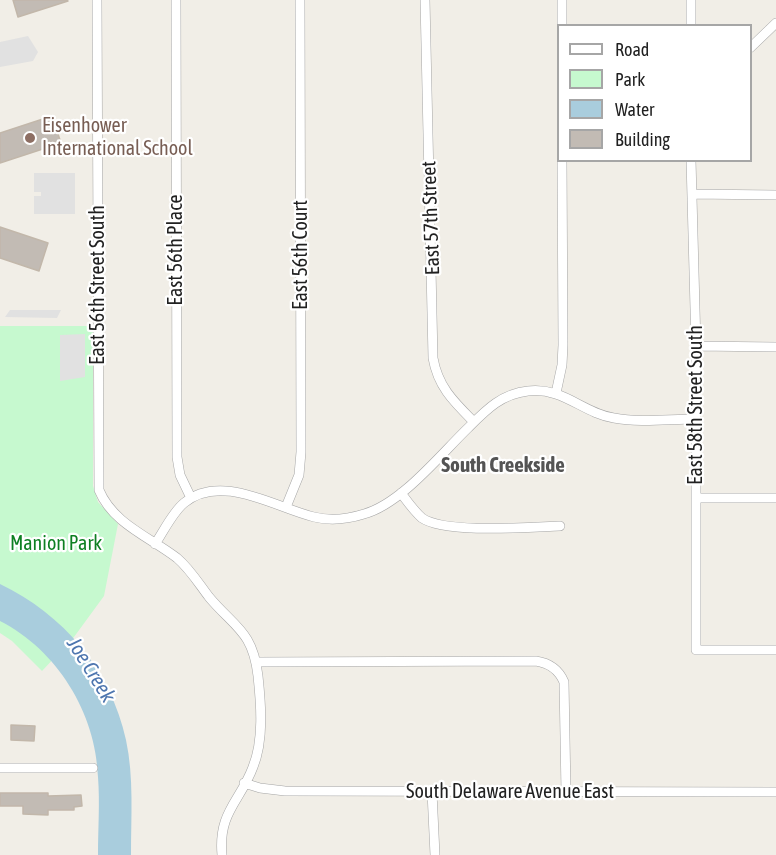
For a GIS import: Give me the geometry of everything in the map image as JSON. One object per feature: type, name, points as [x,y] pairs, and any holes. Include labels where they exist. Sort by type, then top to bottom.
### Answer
[{"type":"street","name":"East 56th Street South","points":[[97,0],[98,480],[101,496],[110,509],[130,527],[155,544]]},
{"type":"street","name":"East 56th Place","points":[[176,0],[177,457],[180,474],[191,498]]},
{"type":"street","name":"East 56th Court","points":[[286,507],[299,475],[302,452],[300,0]]},
{"type":"street","name":"East 57th Street","points":[[425,0],[433,358],[442,387],[474,422]]},
{"type":"street","points":[[562,0],[562,24]]},
{"type":"street","points":[[691,0],[691,24]]},
{"type":"street","points":[[752,46],[776,23]]},
{"type":"street","points":[[556,393],[562,365],[563,345],[562,162]]},
{"type":"street","name":"East 58th Street South","points":[[692,162],[696,346],[696,650],[776,650]]},
{"type":"street","points":[[692,194],[776,195]]},
{"type":"street","points":[[696,346],[776,347]]},
{"type":"street","points":[[222,855],[223,826],[231,805],[253,768],[259,740],[258,677],[252,650],[240,628],[211,599],[177,558],[155,544],[176,513],[191,498],[215,492],[238,493],[266,499],[316,518],[340,519],[376,510],[387,505],[401,493],[493,404],[513,394],[542,391],[556,393],[599,415],[614,418],[696,419]]},
{"type":"street","points":[[401,493],[423,518],[442,525],[454,527],[560,526]]},
{"type":"street","points":[[696,498],[776,498]]},
{"type":"street","points":[[256,662],[542,662],[555,668],[562,676],[566,692],[566,792]]},
{"type":"street","points":[[0,768],[93,768]]},
{"type":"street","name":"South Delaware Avenue East","points":[[244,783],[260,788],[285,791],[776,792]]},
{"type":"street","points":[[432,792],[435,855]]},
{"type":"green space","name":"Manion Park","points":[[0,326],[86,326],[93,330],[93,486],[98,502],[118,524],[104,596],[74,637],[42,671],[12,641],[0,633]]},
{"type":"shaded area","points":[[28,36],[38,52],[33,61],[0,67],[0,42]]},
{"type":"shaded area","points":[[34,173],[75,173],[75,214],[34,214],[34,196],[41,196],[41,192],[34,192]]},
{"type":"shaded area","points":[[10,310],[61,310],[57,318],[5,317]]},
{"type":"shaded area","points":[[85,334],[85,377],[60,381],[60,335]]},
{"type":"water","name":"Joe Creek","points":[[0,584],[23,596],[64,628],[81,647],[109,690],[119,714],[129,754],[132,797],[131,855],[98,855],[98,777],[96,753],[90,730],[70,686],[56,666],[20,633],[0,621]]},
{"type":"building","points":[[13,0],[67,0],[68,1],[18,17]]},
{"type":"building","name":"Eisenhower International School","points":[[52,116],[61,143],[0,163],[0,133]]},
{"type":"building","points":[[0,227],[48,243],[39,271],[0,258]]},
{"type":"building","points":[[11,725],[35,726],[34,741],[11,740]]},
{"type":"building","points":[[0,793],[48,793],[48,796],[81,795],[82,806],[74,807],[74,810],[48,810],[48,815],[23,814],[23,806],[0,806]]},
{"type":"place","name":"Eisenhower International School","points":[[30,138]]},
{"type":"district","name":"South Creekside","points":[[503,465]]}]
